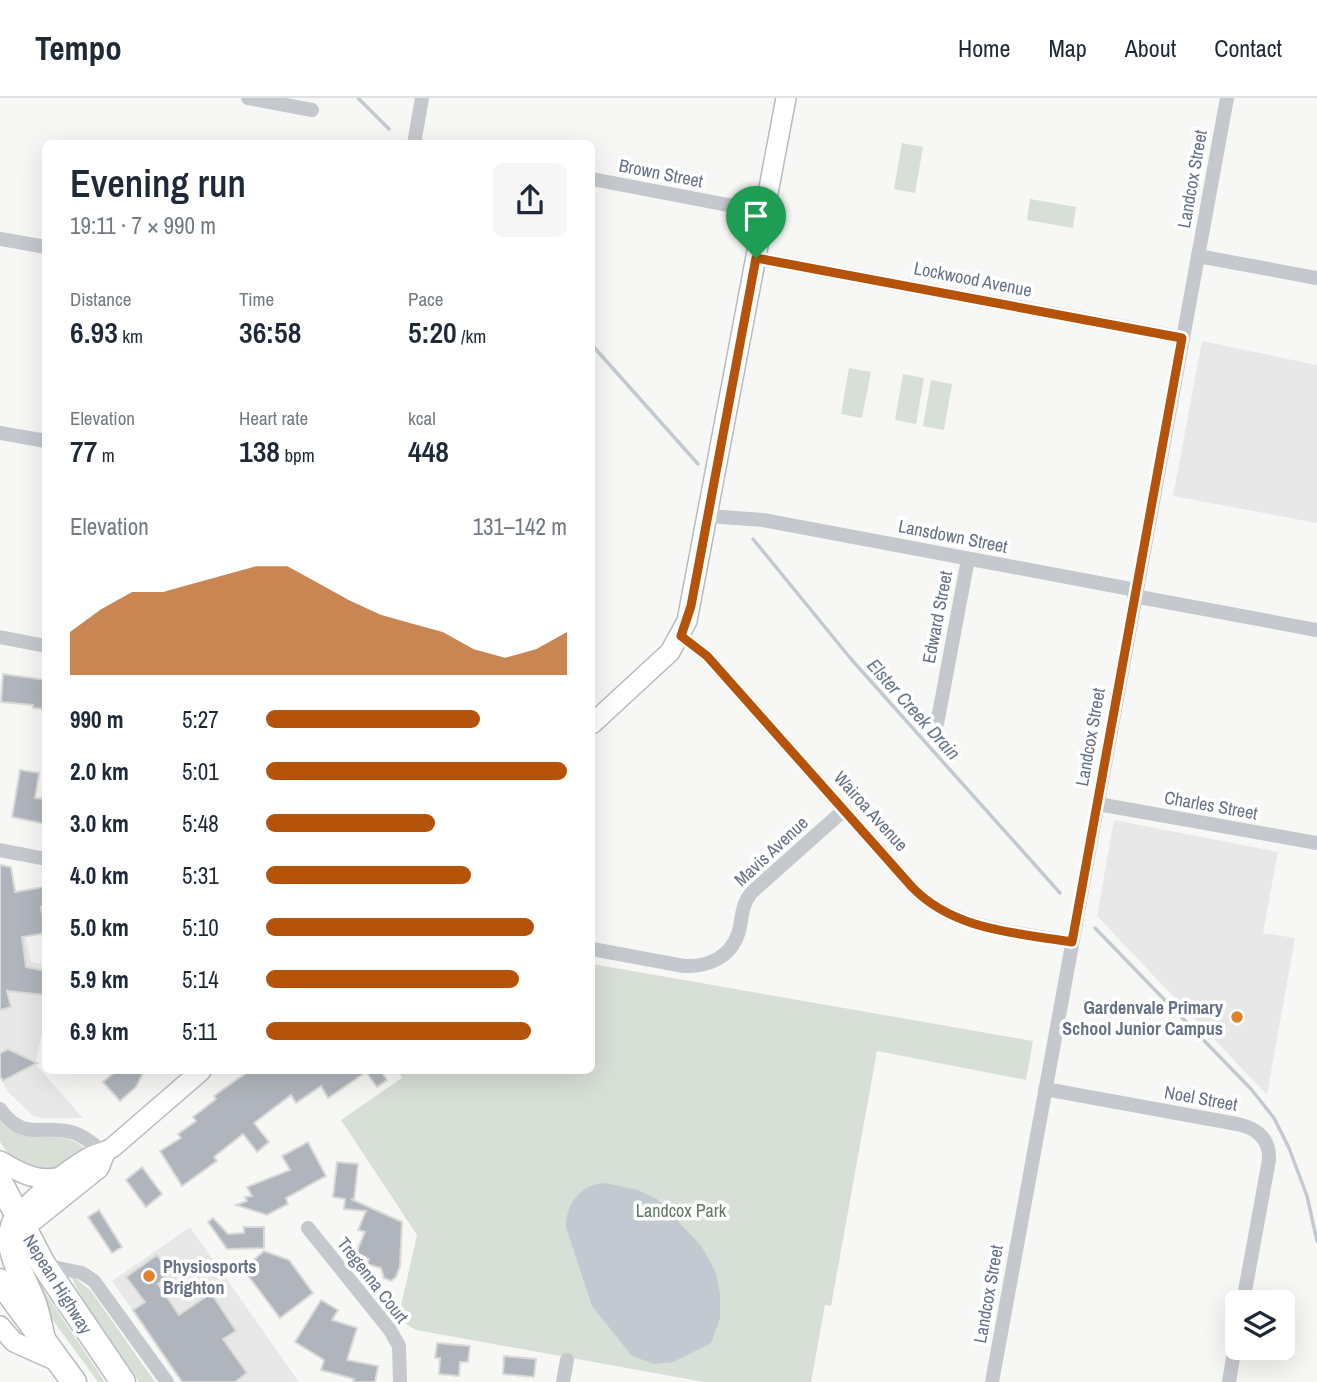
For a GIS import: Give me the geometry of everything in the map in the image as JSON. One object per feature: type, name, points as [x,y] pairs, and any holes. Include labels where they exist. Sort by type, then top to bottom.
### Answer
[{"type":"highway","name":"Nepean Highway","points":[[0,1182],[13,1232],[43,1264],[123,1382]]},
{"type":"highway","points":[[13,1232],[18,1268],[35,1305],[43,1339]]},
{"type":"highway","points":[[27,1288],[31,1273],[43,1264]]},
{"type":"highway","points":[[0,1281],[68,1373]]},
{"type":"street","points":[[248,98],[312,110]]},
{"type":"street","points":[[415,140],[422,98]]},
{"type":"street","points":[[595,721],[650,672],[681,636],[691,606],[786,98]]},
{"type":"street","name":"Landcox Street","points":[[992,1382],[1227,98]]},
{"type":"street","name":"Brown Street","points":[[595,180],[764,212]]},
{"type":"street","points":[[0,239],[42,246]]},
{"type":"street","points":[[1198,256],[1317,278]]},
{"type":"street","name":"Lockwood Avenue","points":[[756,258],[1182,338]]},
{"type":"street","points":[[0,433],[42,440]]},
{"type":"street","name":"Lansdown Street","points":[[709,510],[1317,629]]},
{"type":"street","name":"Edward Street","points":[[937,724],[968,559]]},
{"type":"street","name":"Wairoa Avenue","points":[[681,636],[707,656],[912,887],[934,907],[952,917],[984,926],[1072,942]]},
{"type":"street","points":[[0,637],[42,645]]},
{"type":"street","name":"Charles Street","points":[[1098,804],[1317,843]]},
{"type":"street","name":"Mavis Avenue","points":[[595,950],[684,966],[697,967],[713,962],[723,956],[734,941],[746,899],[844,810]]},
{"type":"street","points":[[0,850],[42,858]]},
{"type":"street","points":[[13,1232],[65,1176],[89,1157],[105,1153],[197,1074]]},
{"type":"street","name":"Noel Street","points":[[1045,1089],[1237,1124],[1259,1132],[1267,1145],[1269,1160],[1245,1290]]},
{"type":"street","points":[[0,1109],[19,1126],[39,1132],[71,1132],[105,1153]]},
{"type":"street","points":[[13,1232],[99,1168],[105,1153]]},
{"type":"street","points":[[0,1161],[31,1177],[51,1179],[65,1176]]},
{"type":"street","name":"Tregenna Court","points":[[308,1228],[390,1330],[399,1346],[400,1382]]},
{"type":"street","points":[[43,1264],[82,1273],[92,1279],[167,1382]]},
{"type":"street","points":[[0,1326],[14,1342],[68,1373]]},
{"type":"street","points":[[563,1382],[567,1360]]},
{"type":"street","points":[[1228,1382],[1232,1360]]},
{"type":"shaded area","points":[[1202,341],[1317,365],[1317,523],[1173,496]]},
{"type":"shaded area","name":"Gardenvale Primary School Junior Campus","points":[[1114,820],[1278,852],[1263,933],[1295,938],[1267,1095],[1097,916]]},
{"type":"shaded area","points":[[0,865],[11,867],[31,962],[42,964],[42,1032],[35,1064],[83,1118],[33,1116],[7,1091],[0,1076]]},
{"type":"shaded area","points":[[605,1183],[638,1190],[657,1199],[702,1247],[716,1273],[720,1294],[720,1319],[711,1343],[673,1362],[654,1364],[632,1356],[592,1306],[566,1227],[569,1210],[576,1196],[589,1187]]},
{"type":"shaded area","points":[[190,1227],[299,1382],[183,1382],[112,1281]]},
{"type":"green space","points":[[902,143],[923,147],[915,193],[894,189]]},
{"type":"green space","points":[[1030,199],[1076,207],[1073,228],[1027,220]]},
{"type":"green space","points":[[849,368],[871,372],[862,418],[841,414]]},
{"type":"green space","points":[[903,374],[924,378],[916,424],[895,420]]},
{"type":"green space","points":[[931,380],[952,384],[944,430],[923,426]]},
{"type":"green space","name":"Landcox Park","points":[[595,965],[1033,1041],[1026,1080],[877,1051],[831,1306],[825,1305],[811,1382],[704,1382],[416,1330],[398,1319],[417,1235],[341,1120],[402,1078],[400,1074],[595,1074]]},
{"type":"green space","points":[[0,1121],[21,1134],[67,1139],[86,1150],[60,1169],[44,1173],[14,1161],[0,1142]]},
{"type":"green space","points":[[72,1278],[91,1291],[155,1382],[139,1382],[81,1297]]},
{"type":"green space","points":[[42,1288],[105,1382],[98,1382],[41,1304],[36,1293]]},
{"type":"building","points":[[3,674],[42,679],[42,709],[33,708],[33,705],[1,702]]},
{"type":"building","points":[[20,770],[39,773],[35,798],[42,799],[42,823],[12,817]]},
{"type":"building","points":[[0,865],[11,867],[15,892],[42,887],[42,934],[22,937],[26,967],[42,970],[42,995],[7,991],[11,1007],[0,1010]]},
{"type":"building","points":[[8,1049],[37,1063],[3,1081],[0,1076],[0,1053]]},
{"type":"building","points":[[112,1074],[142,1074],[136,1087],[120,1101],[103,1082]]},
{"type":"building","points":[[245,1074],[363,1074],[328,1098],[321,1086],[296,1103],[291,1095],[254,1123],[269,1142],[257,1152],[243,1134],[214,1157],[217,1161],[182,1186],[160,1151],[181,1138],[178,1134],[196,1121],[193,1117],[216,1099],[214,1096]]},
{"type":"building","points":[[367,1074],[383,1074],[387,1080],[377,1087]]},
{"type":"building","points":[[308,1142],[326,1176],[286,1198],[288,1204],[267,1215],[236,1205],[247,1201],[245,1197],[252,1196],[247,1187],[290,1170],[282,1156]]},
{"type":"building","points":[[337,1162],[358,1164],[354,1200],[351,1199],[402,1222],[400,1266],[396,1277],[391,1281],[384,1278],[381,1268],[367,1264],[369,1259],[356,1253],[365,1232],[358,1230],[366,1211],[344,1209],[345,1199],[333,1197]]},
{"type":"building","points":[[142,1167],[162,1194],[146,1207],[126,1180]]},
{"type":"building","points":[[99,1210],[122,1247],[112,1253],[88,1217]]},
{"type":"building","points":[[213,1218],[228,1234],[244,1233],[244,1227],[264,1227],[264,1248],[227,1249],[208,1222]]},
{"type":"building","points":[[264,1251],[289,1260],[313,1293],[280,1318],[243,1269]]},
{"type":"building","points":[[157,1255],[171,1275],[158,1284],[179,1315],[211,1293],[236,1331],[223,1339],[247,1373],[235,1382],[182,1382],[133,1310],[145,1302],[126,1277]]},
{"type":"building","points":[[321,1300],[338,1310],[332,1320],[357,1328],[347,1360],[378,1366],[375,1382],[353,1382],[354,1379],[321,1370],[324,1360],[295,1342]]},
{"type":"building","points":[[437,1343],[470,1346],[468,1362],[460,1362],[459,1376],[439,1374],[440,1358],[435,1358]]},
{"type":"building","points":[[504,1356],[536,1359],[534,1377],[503,1374]]},
{"type":"waterway","name":"Elster Creek Drain","points":[[358,98],[389,129]]},
{"type":"waterway","name":"Elster Creek Drain","points":[[595,348],[698,464]]},
{"type":"waterway","name":"Elster Creek Drain","points":[[753,539],[851,659],[1060,893]]},
{"type":"waterway","name":"Elster Creek Drain","points":[[1095,928],[1251,1089],[1274,1118],[1289,1148],[1307,1196],[1317,1241]]},
{"type":"place","name":"Gardenvale Primary School Junior Campus","points":[[1237,1017]]},
{"type":"place","name":"Physiosports Brighton","points":[[149,1276]]},
{"type":"route","points":[[756,258],[1182,338],[1072,942],[984,926],[952,917],[934,907],[912,887],[707,656],[681,636],[691,606],[756,258]]}]
